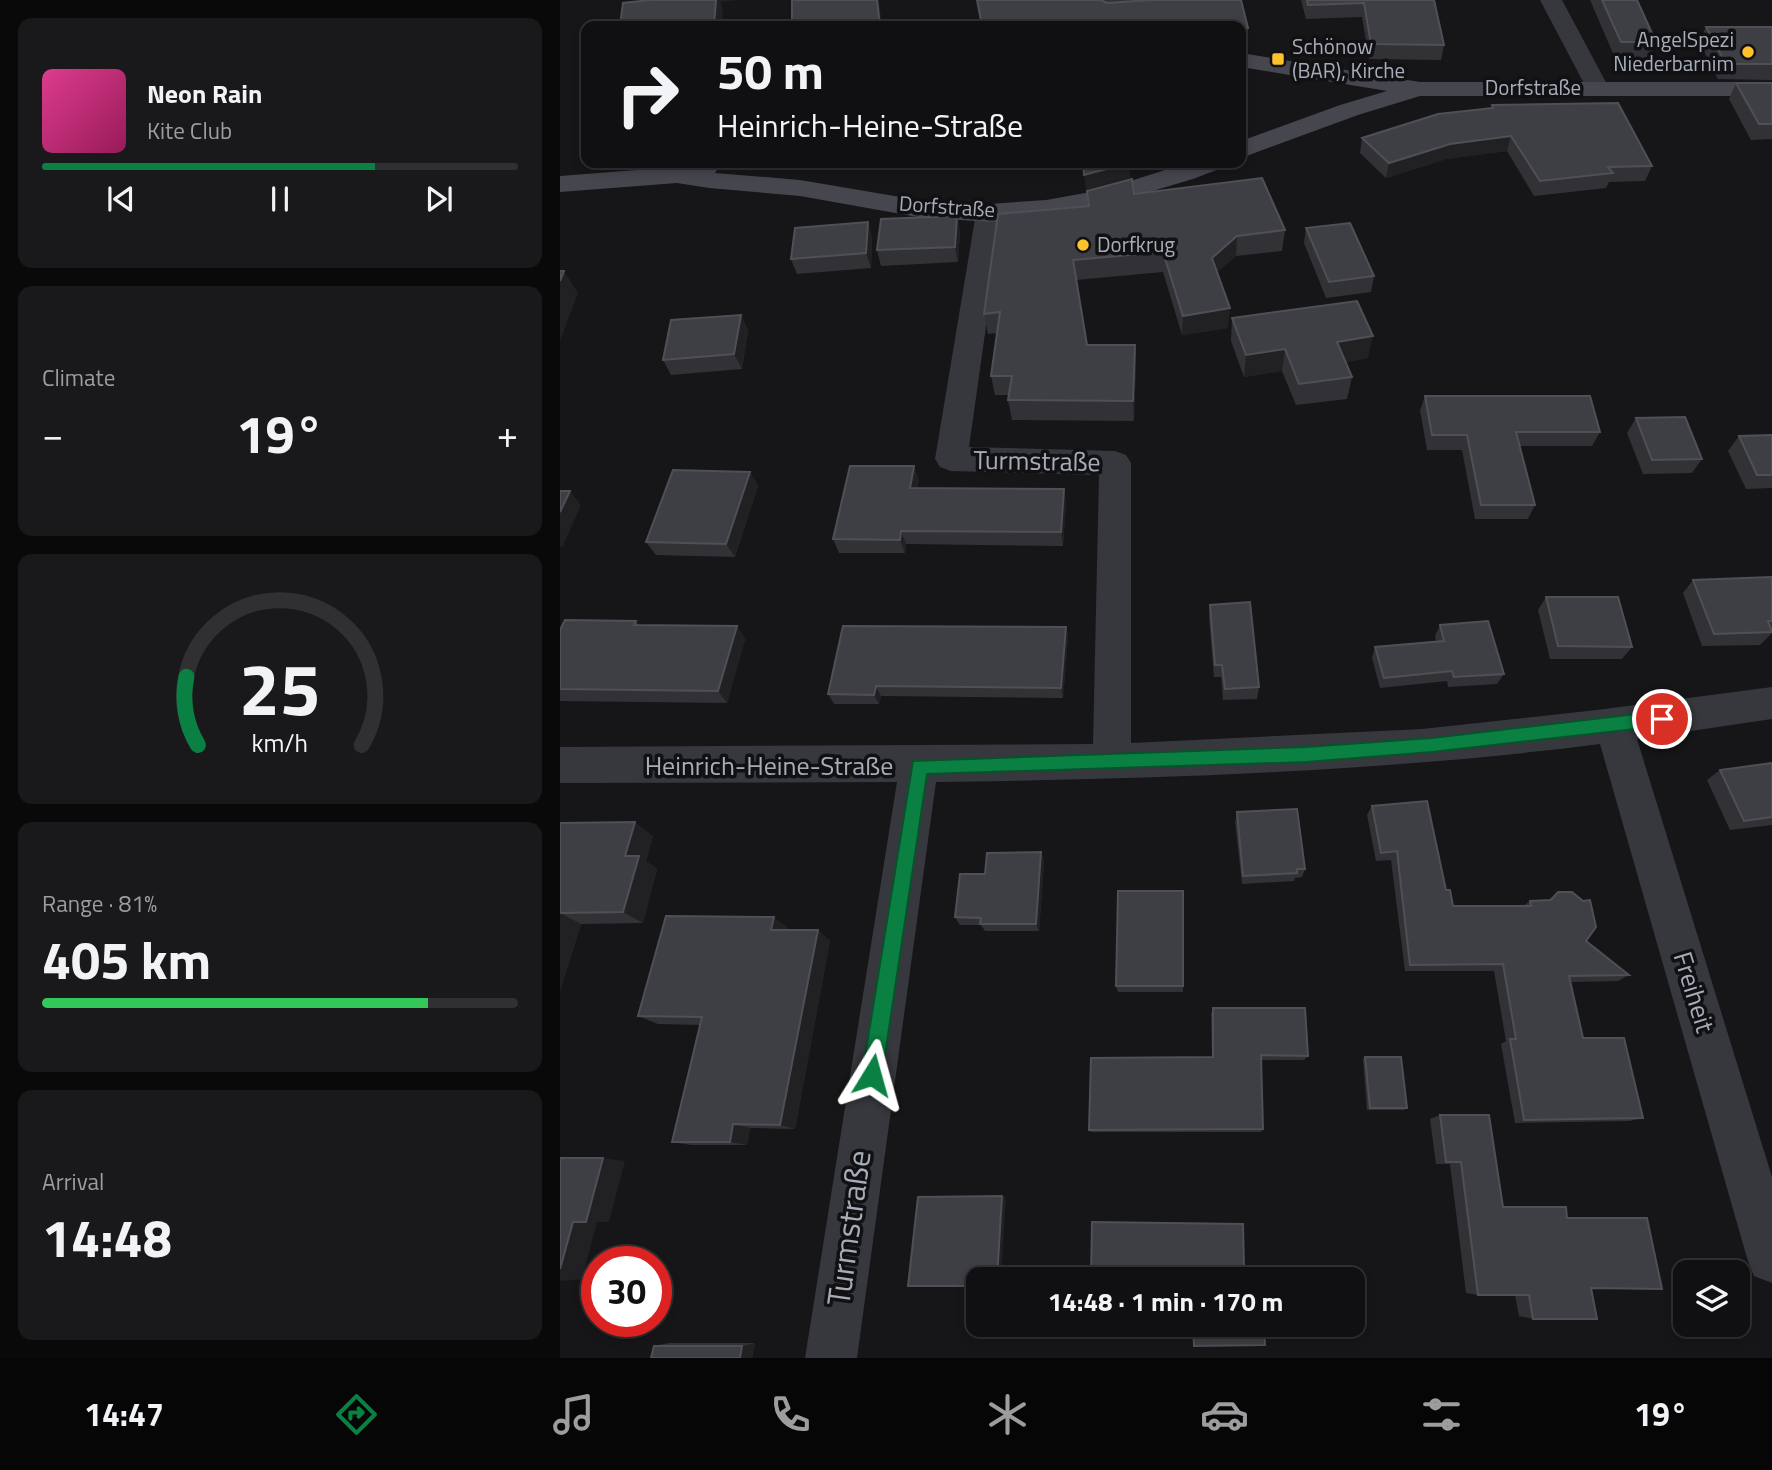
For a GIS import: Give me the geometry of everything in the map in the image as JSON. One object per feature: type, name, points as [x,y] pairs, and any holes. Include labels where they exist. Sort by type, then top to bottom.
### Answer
[{"type":"main road","name":"Dorfstraße","points":[[1246,61],[1420,89],[1772,89]]},
{"type":"main road","name":"Dorfstraße","points":[[1246,148],[1349,110],[1420,89]]},
{"type":"main road","name":"Dorfstraße","points":[[560,184],[679,175],[705,168]]},
{"type":"main road","name":"Dorfstraße","points":[[679,175],[696,179],[799,188],[921,208],[989,213],[1111,197],[1172,180],[1199,168]]},
{"type":"street","points":[[1551,0],[1597,88]]},
{"type":"street","name":"Turmstraße","points":[[989,213],[951,459],[1115,463],[1112,762]]},
{"type":"street","name":"Heinrich-Heine-Straße","points":[[560,765],[919,766],[1112,762],[1331,752],[1432,745],[1614,725],[1772,703]]},
{"type":"street","name":"Freiheit","points":[[1614,725],[1772,1258]]},
{"type":"street","name":"Turmstraße","points":[[831,1358],[919,766]]},
{"type":"building","points":[[650,0],[716,0],[714,21],[621,21],[623,3]]},
{"type":"building","points":[[792,0],[877,0],[879,21],[792,21]]},
{"type":"building","points":[[977,0],[1101,0],[1107,3],[1241,0],[1248,28],[1246,21],[981,21]]},
{"type":"building","points":[[1307,0],[1434,0],[1444,45],[1371,44],[1364,3],[1308,5]]},
{"type":"building","points":[[1602,0],[1637,0],[1656,42],[1621,42]]},
{"type":"building","points":[[1706,27],[1772,27],[1772,64],[1726,64]]},
{"type":"building","points":[[1736,83],[1772,83],[1772,124],[1759,124]]},
{"type":"building","points":[[1618,103],[1652,166],[1608,167],[1613,173],[1540,181],[1511,136],[1450,144],[1389,163],[1362,138],[1438,114],[1493,108],[1492,105]]},
{"type":"building","points":[[1083,168],[1110,168],[1084,175]]},
{"type":"building","points":[[1262,178],[1285,230],[1237,236],[1212,258],[1230,308],[1183,316],[1163,252],[1073,260],[1087,345],[1135,345],[1133,401],[1008,400],[1012,376],[991,376],[1000,312],[984,314],[998,214],[1089,206],[1087,191],[1132,179],[1134,194]]},
{"type":"building","points":[[957,216],[955,247],[877,250],[881,219]]},
{"type":"building","points":[[868,222],[866,253],[791,259],[795,228]]},
{"type":"building","points":[[1350,223],[1374,276],[1329,282],[1306,228]]},
{"type":"building","points":[[1357,301],[1373,336],[1337,342],[1352,377],[1299,384],[1285,349],[1246,355],[1232,318]]},
{"type":"building","points":[[741,315],[734,354],[663,360],[671,320]]},
{"type":"building","points":[[1425,396],[1590,396],[1600,432],[1516,432],[1535,505],[1481,505],[1467,435],[1432,435]]},
{"type":"building","points":[[1685,417],[1702,459],[1652,460],[1636,418]]},
{"type":"building","points":[[1772,435],[1772,475],[1757,475],[1739,436]]},
{"type":"building","points":[[850,466],[914,466],[910,488],[1064,489],[1061,532],[901,531],[900,540],[833,539]]},
{"type":"building","points":[[673,470],[750,472],[726,544],[646,542]]},
{"type":"building","points":[[560,491],[570,491],[560,512]]},
{"type":"building","points":[[1772,577],[1772,621],[1768,621],[1772,632],[1714,634],[1693,580]]},
{"type":"building","points":[[1546,597],[1618,597],[1632,647],[1558,646]]},
{"type":"building","points":[[1250,602],[1259,687],[1225,689],[1222,665],[1215,665],[1210,605]]},
{"type":"building","points":[[565,620],[636,621],[634,625],[737,626],[718,691],[560,689],[560,630]]},
{"type":"building","points":[[1488,621],[1504,674],[1454,677],[1452,671],[1384,678],[1375,647],[1444,641],[1440,625]]},
{"type":"building","points":[[843,626],[1066,627],[1061,688],[876,686],[874,695],[828,694]]},
{"type":"building","points":[[1772,763],[1772,817],[1744,821],[1720,770]]},
{"type":"building","points":[[1427,801],[1446,890],[1450,890],[1453,906],[1531,906],[1530,901],[1551,900],[1558,892],[1572,892],[1583,901],[1590,900],[1596,927],[1586,941],[1629,975],[1569,976],[1583,1038],[1624,1038],[1643,1118],[1524,1120],[1510,1039],[1516,1039],[1503,964],[1410,965],[1397,851],[1381,853],[1372,806]]},
{"type":"building","points":[[1297,809],[1305,869],[1297,869],[1297,873],[1243,876],[1237,812]]},
{"type":"building","points":[[635,822],[625,856],[639,856],[623,912],[560,913],[560,823]]},
{"type":"building","points":[[1041,852],[1036,924],[980,924],[981,918],[955,917],[960,874],[985,874],[987,853]]},
{"type":"building","points":[[1118,891],[1183,891],[1183,986],[1116,986]]},
{"type":"building","points":[[666,916],[774,917],[771,930],[818,930],[780,1125],[733,1124],[730,1142],[672,1142],[702,1017],[638,1016]]},
{"type":"building","points":[[1213,1008],[1305,1008],[1308,1056],[1261,1055],[1263,1129],[1089,1130],[1091,1058],[1213,1057]]},
{"type":"building","points":[[1365,1057],[1401,1057],[1407,1108],[1370,1108]]},
{"type":"building","points":[[1440,1115],[1489,1115],[1503,1207],[1566,1207],[1567,1218],[1647,1218],[1662,1289],[1591,1288],[1597,1319],[1533,1319],[1529,1295],[1478,1295],[1461,1162],[1446,1162]]},
{"type":"building","points":[[560,1158],[603,1158],[586,1222],[573,1222],[560,1269]]},
{"type":"building","points":[[1002,1196],[998,1267],[966,1267],[966,1286],[908,1286],[918,1197]]},
{"type":"building","points":[[1092,1222],[1243,1224],[1244,1267],[1091,1267]]},
{"type":"building","points":[[1194,1337],[1265,1337],[1265,1345],[1194,1346]]},
{"type":"building","points":[[654,1346],[742,1346],[740,1358],[651,1358]]},
{"type":"place","name":"AngelSpezi Niederbarnim","points":[[1748,52]]},
{"type":"place","name":"Schönow (BAR), Kirche","points":[[1278,59]]},
{"type":"place","name":"Dorfkrug","points":[[1083,245]]},
{"type":"route","points":[[872,1075],[919,766],[1306,754],[1432,745],[1662,719]]}]
